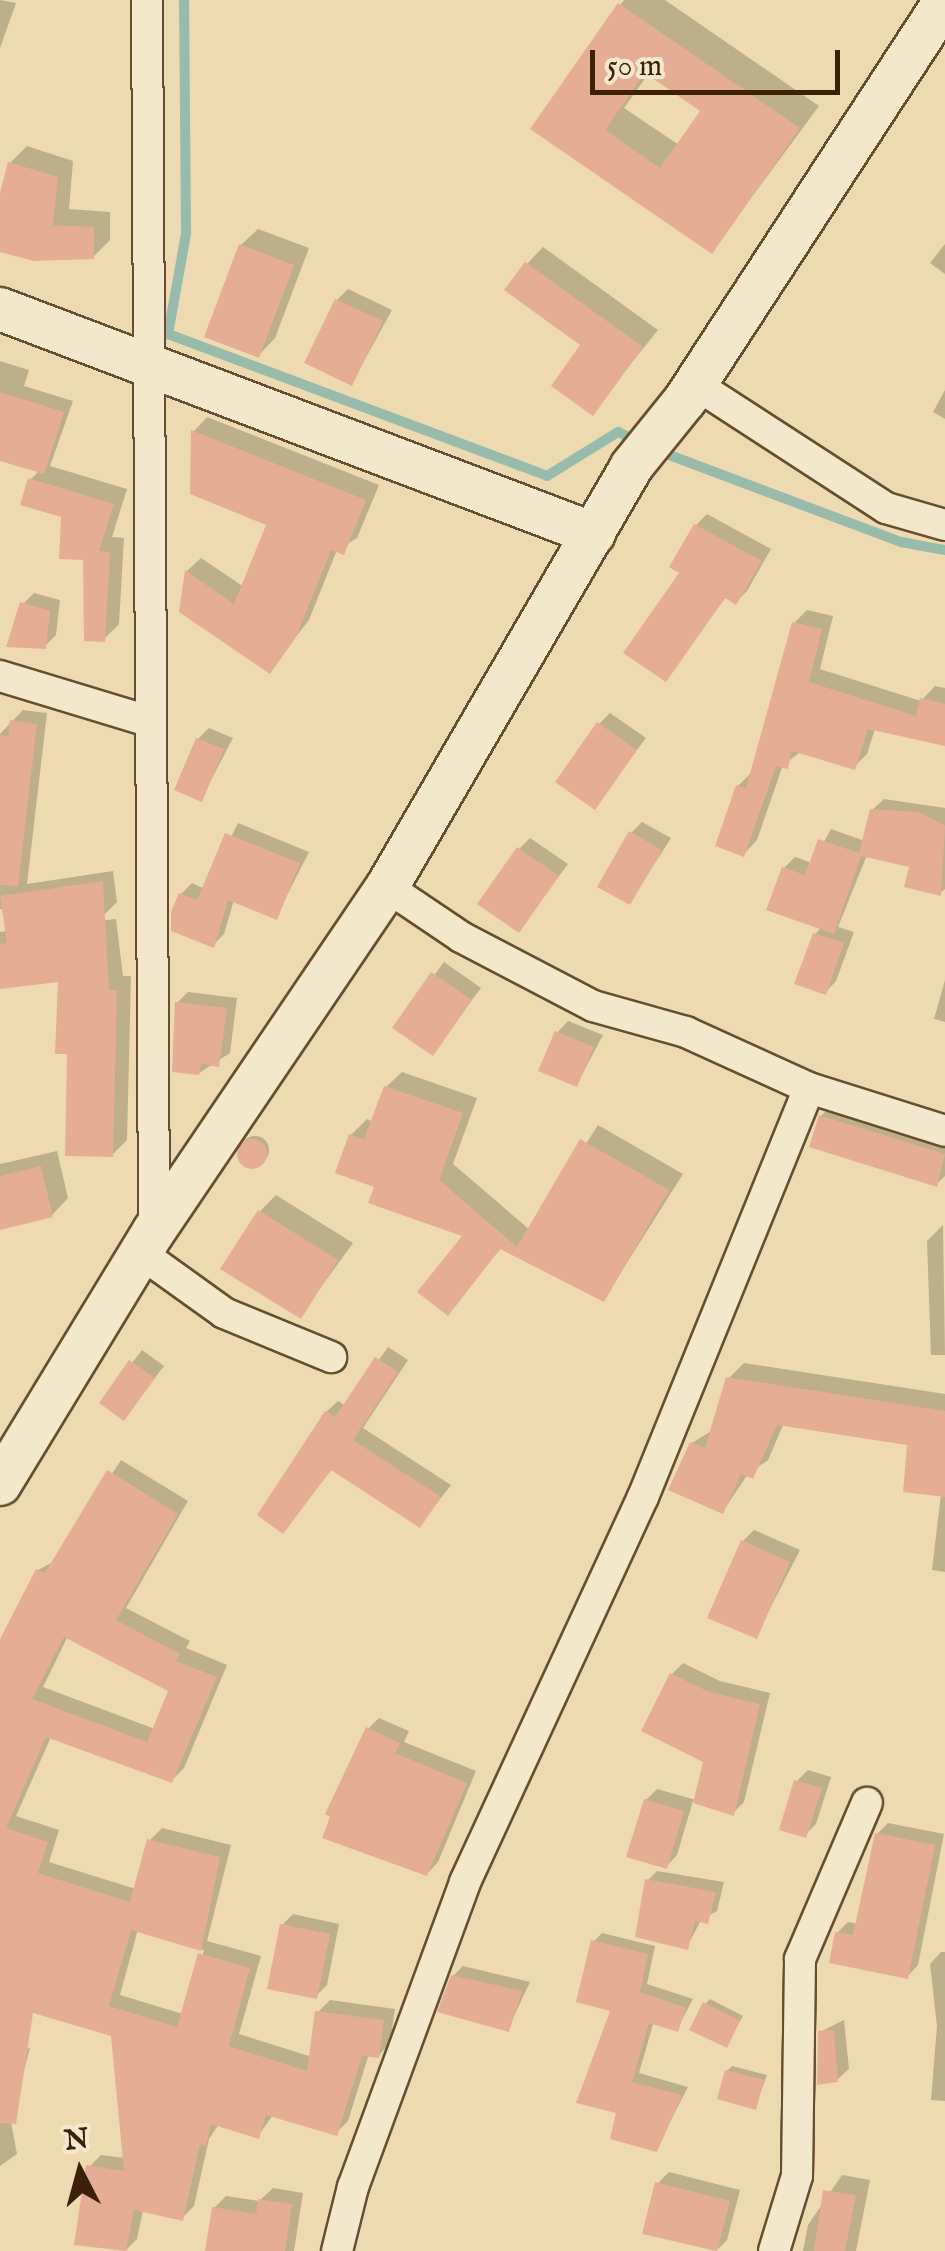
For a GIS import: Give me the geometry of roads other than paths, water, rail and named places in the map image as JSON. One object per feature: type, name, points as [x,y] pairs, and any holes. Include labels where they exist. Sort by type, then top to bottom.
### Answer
[{"type":"street","points":[[146,0],[150,370],[148,1242],[224,1313],[331,1357]]},
{"type":"street","points":[[0,1484],[148,1242],[387,888],[630,467],[690,392],[945,1]]},
{"type":"street","points":[[0,309],[150,370],[594,534]]},
{"type":"street","points":[[690,392],[886,508],[945,525]]},
{"type":"street","points":[[0,676],[148,721]]},
{"type":"street","points":[[387,888],[461,937],[594,1006],[686,1032],[809,1088],[945,1130]]},
{"type":"street","points":[[337,2251],[353,2186],[465,1882],[644,1497],[809,1088]]},
{"type":"street","points":[[774,2251],[797,2176],[800,1959],[867,1802]]},
{"type":"waterway","points":[[184,0],[186,234],[168,334],[547,476],[618,432],[640,442]]},
{"type":"waterway","points":[[656,450],[901,542],[945,550]]}]
